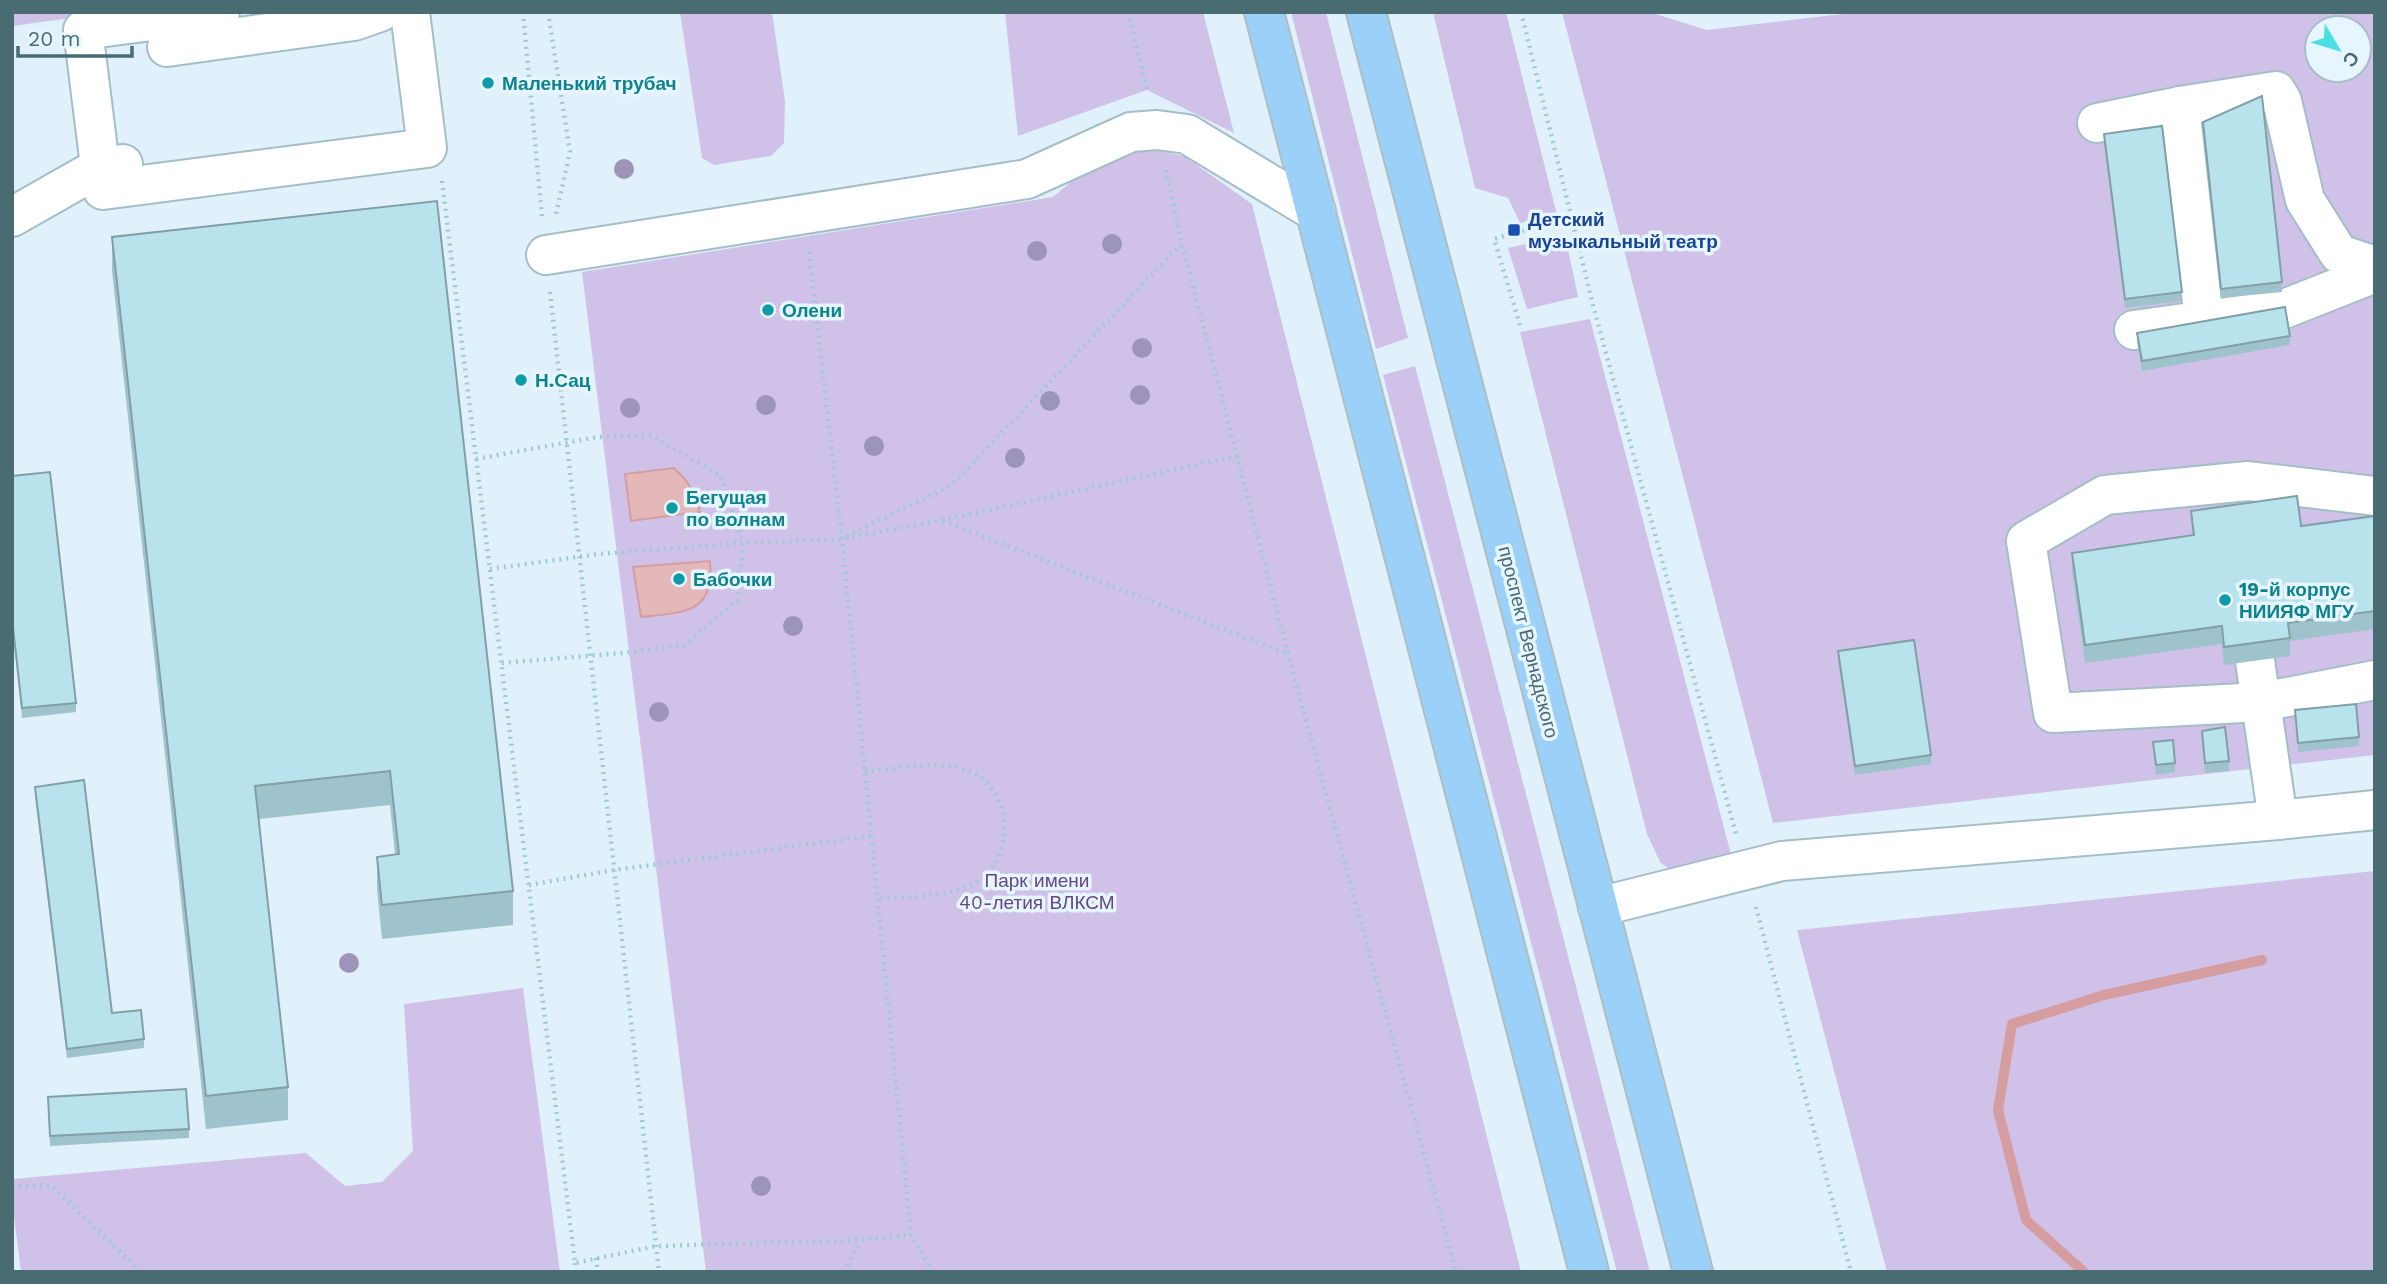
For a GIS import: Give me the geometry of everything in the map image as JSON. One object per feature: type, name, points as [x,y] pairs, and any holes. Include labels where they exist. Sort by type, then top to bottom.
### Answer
[{"type":"main road","points":[[1264,12],[1589,1272]]},
{"type":"main road","name":"проспект Вернадского","points":[[1366,12],[1693,1272]]},
{"type":"lane","points":[[220,12],[83,30],[103,190],[427,148],[410,12]]},
{"type":"lane","points":[[167,47],[354,21],[380,12]]},
{"type":"lane","points":[[2097,123],[2180,106],[2276,91],[2282,101],[2305,200],[2339,254],[2375,266]]},
{"type":"lane","points":[[2180,106],[2204,320]]},
{"type":"lane","points":[[546,255],[1027,179],[1131,132],[1157,130],[1188,134],[1316,212]]},
{"type":"lane","points":[[12,217],[100,167],[372,134]]},
{"type":"lane","points":[[2134,330],[2284,309],[2375,273]]},
{"type":"lane","points":[[2375,496],[2248,481],[2105,495],[2026,541],[2053,713],[2262,702],[2375,680]]},
{"type":"lane","points":[[2255,661],[2278,820]]},
{"type":"lane","points":[[1598,907],[1782,861],[2375,810]]},
{"type":"path","points":[[523,12],[546,255],[659,1272]]},
{"type":"path","points":[[546,255],[570,152],[548,12]]},
{"type":"path","points":[[1128,12],[1182,243],[1288,654],[1456,1272]]},
{"type":"path","points":[[1521,12],[1593,305],[1851,1272]]},
{"type":"path","points":[[440,169],[576,1272]]},
{"type":"path","points":[[804,215],[842,539],[911,1235],[933,1272]]},
{"type":"path","points":[[1520,325],[1494,239],[1571,217]]},
{"type":"path","points":[[842,539],[952,485],[1182,243]]},
{"type":"path","points":[[476,459],[597,436],[650,435],[720,475],[743,543],[738,600],[684,645],[501,663]]},
{"type":"path","points":[[490,569],[580,557],[743,543],[842,539],[943,520],[1237,456]]},
{"type":"path","points":[[943,520],[1288,654]]},
{"type":"path","points":[[865,772],[934,765],[952,765],[969,771],[984,781],[996,795],[1003,811],[1006,829],[1003,847],[995,864],[983,877],[968,887],[950,892],[877,899]]},
{"type":"path","points":[[529,885],[614,870],[871,835]]},
{"type":"path","points":[[12,1186],[52,1186],[141,1272]]},
{"type":"path","points":[[575,1263],[656,1246],[860,1240],[911,1235]]},
{"type":"path","points":[[844,1272],[860,1240]]},
{"type":"path","points":[[596,1258],[598,1272]]},
{"type":"green space","points":[[12,12],[116,12],[12,26]]},
{"type":"green space","points":[[680,12],[772,12],[785,101],[784,143],[771,156],[714,165],[702,158]]},
{"type":"green space","points":[[1005,12],[1203,12],[1234,133],[1147,90],[1018,136]]},
{"type":"green space","points":[[1291,12],[1326,12],[1408,338],[1376,349]]},
{"type":"green space","points":[[1433,12],[1506,12],[1557,215],[1520,223],[1508,198],[1475,188]]},
{"type":"green space","points":[[1562,12],[1649,12],[1707,30],[1859,12],[2375,12],[2375,755],[1773,823]]},
{"type":"green space","name":"Парк имени 40-летия ВЛКСМ","points":[[1140,147],[1184,156],[1252,204],[1521,1272],[706,1272],[582,272],[1053,197],[1099,158]]},
{"type":"green space","points":[[1565,235],[1578,297],[1527,309],[1508,248]]},
{"type":"green space","points":[[1590,319],[1733,862],[1672,871],[1660,862],[1647,834],[1520,332]]},
{"type":"green space","points":[[1415,366],[1650,1272],[1617,1272],[1383,375]]},
{"type":"green space","points":[[2375,871],[2375,1272],[1887,1272],[1797,930]]},
{"type":"green space","points":[[523,988],[560,1272],[21,1272],[12,1201],[12,1179],[306,1153],[345,1186],[382,1182],[413,1151],[404,1004]]},
{"type":"shaded area","points":[[674,468],[691,488],[700,512],[631,521],[625,474]]},
{"type":"shaded area","points":[[710,561],[710,579],[707,592],[701,601],[683,611],[641,617],[633,567]]},
{"type":"building","points":[[2262,96],[2282,282],[2221,289],[2203,122]]},
{"type":"building","points":[[2162,126],[2182,292],[2125,299],[2104,134]]},
{"type":"building","points":[[437,201],[513,891],[382,905],[377,857],[399,854],[390,771],[255,786],[288,1087],[206,1096],[112,237]]},
{"type":"building","points":[[2285,307],[2290,336],[2142,361],[2137,333]]},
{"type":"building","points":[[50,472],[76,703],[22,708],[12,618],[12,476]]},
{"type":"building","name":"19-й корпус НИИЯФ МГУ","points":[[2297,496],[2301,526],[2375,516],[2375,611],[2288,623],[2290,638],[2224,647],[2222,626],[2085,645],[2072,553],[2194,535],[2191,511]]},
{"type":"building","points":[[1914,640],[1931,755],[1855,766],[1838,651]]},
{"type":"building","points":[[2356,704],[2359,737],[2298,743],[2295,710]]},
{"type":"building","points":[[2225,727],[2229,761],[2205,763],[2202,731]]},
{"type":"building","points":[[2173,740],[2175,763],[2156,765],[2153,742]]},
{"type":"building","points":[[84,780],[112,1013],[141,1010],[144,1039],[67,1049],[35,787]]},
{"type":"building","points":[[186,1089],[189,1129],[50,1136],[48,1097]]},
{"type":"waterway","points":[[2084,1272],[2026,1220],[1998,1110],[2012,1024],[2104,995],[2262,960]]},
{"type":"place","name":"Маленький трубач","points":[[488,83]]},
{"type":"place","name":"Детский музыкальный театр","points":[[1514,230]]},
{"type":"place","name":"Олени","points":[[768,310]]},
{"type":"place","name":"Н.Сац","points":[[521,380]]},
{"type":"place","name":"Бегущая по волнам","points":[[672,508]]},
{"type":"place","name":"Бабочки","points":[[679,579]]},
{"type":"place","name":"19-й корпус НИИЯФ МГУ","points":[[2225,600]]}]
